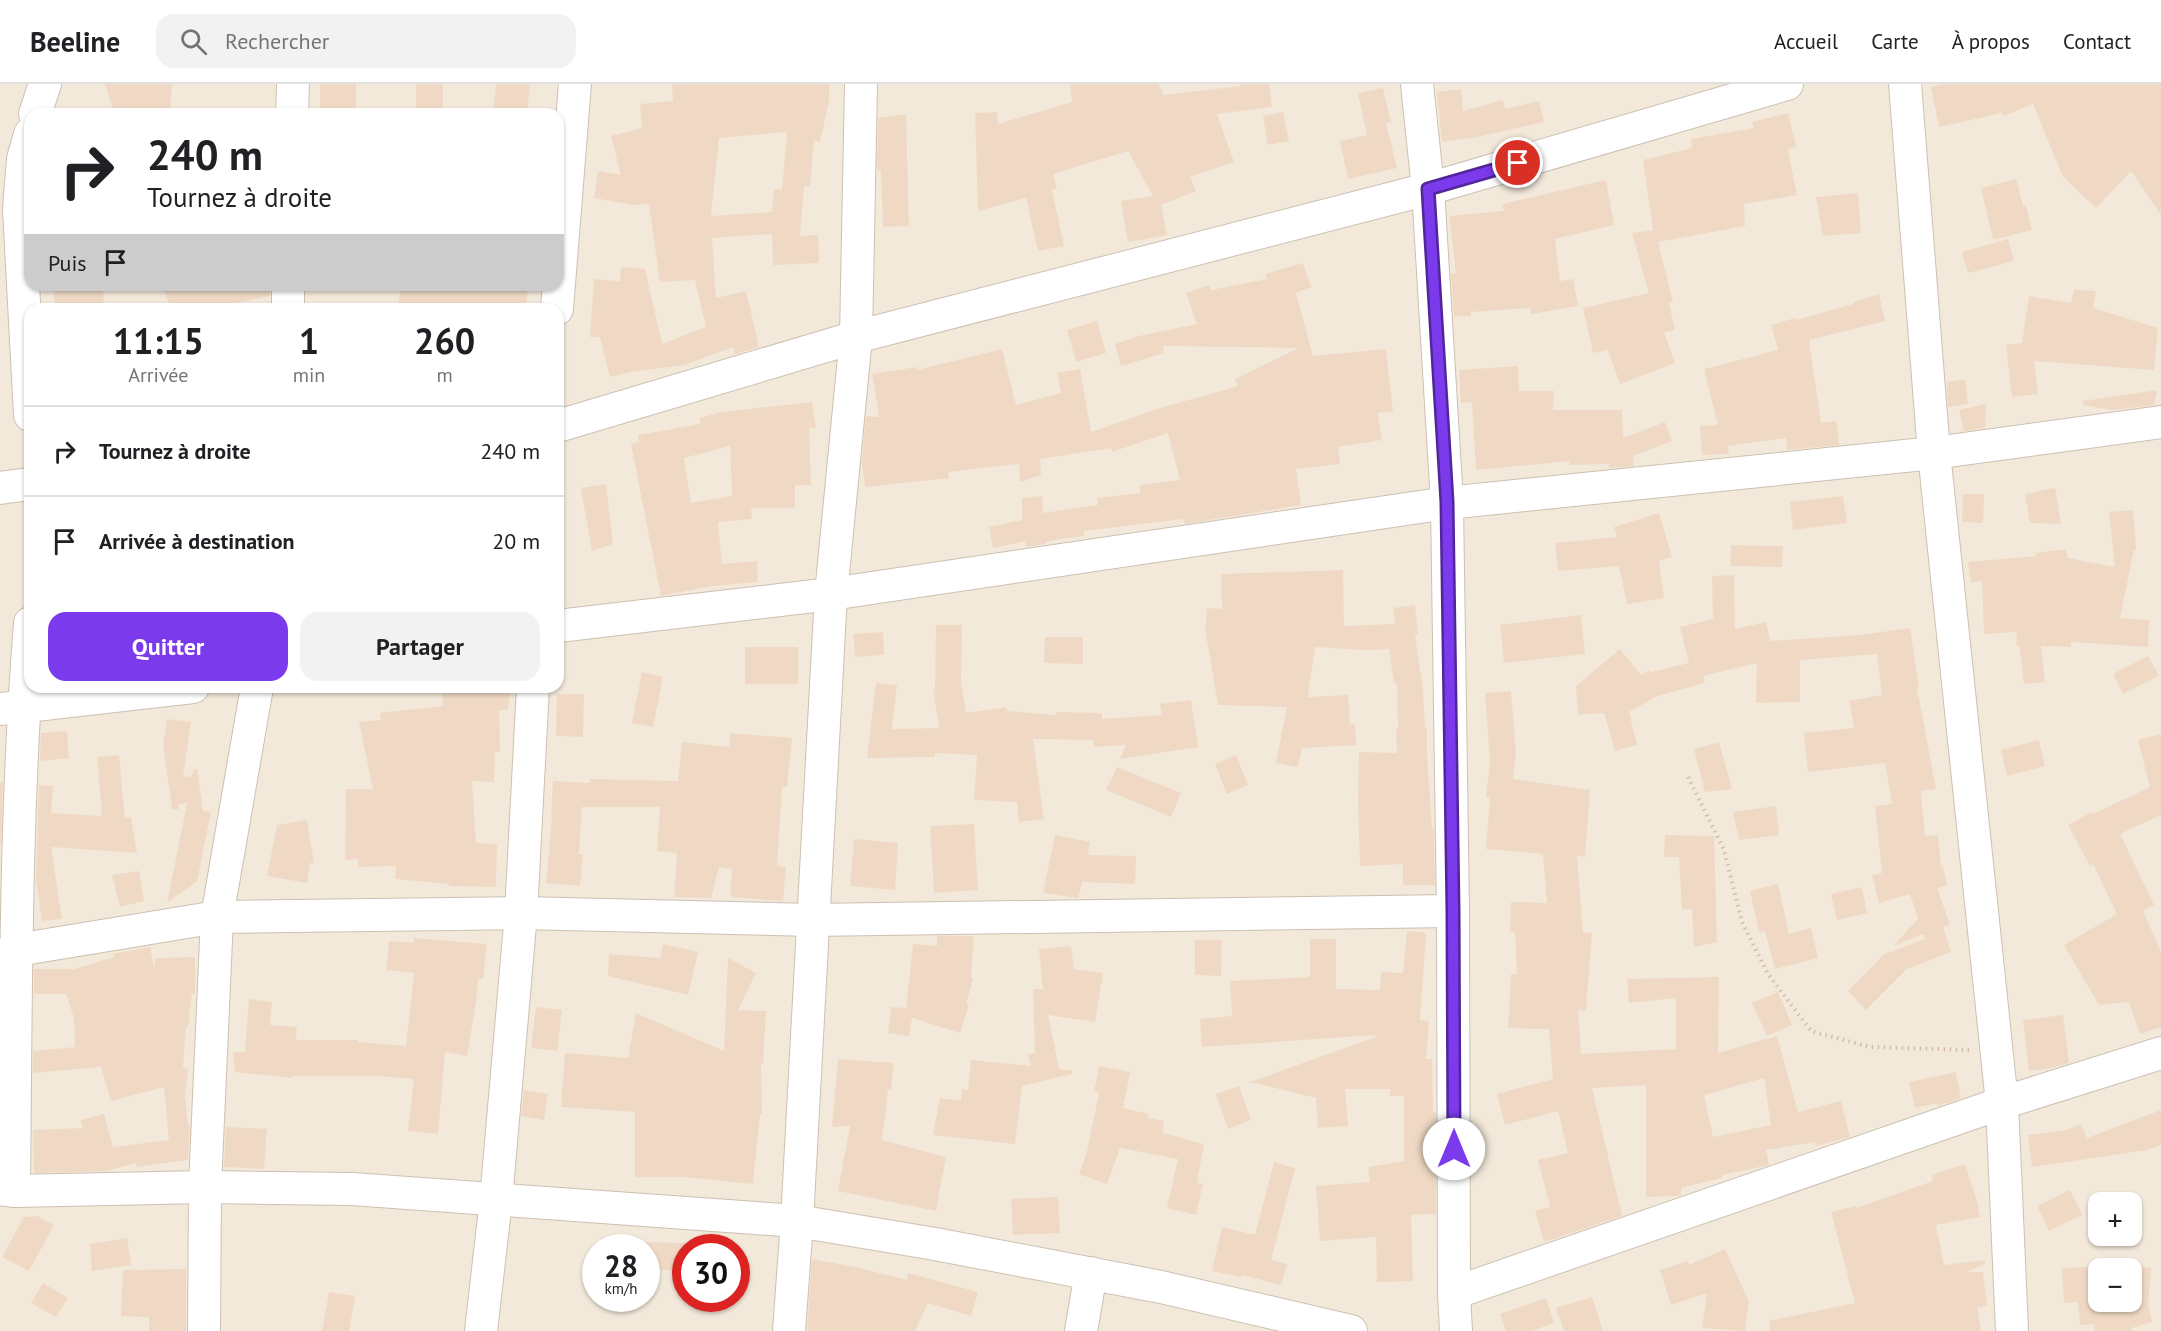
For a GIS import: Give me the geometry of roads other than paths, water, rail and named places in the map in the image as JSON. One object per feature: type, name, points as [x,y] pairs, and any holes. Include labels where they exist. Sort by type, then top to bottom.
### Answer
[{"type":"street","points":[[38,108],[45,84]]},
{"type":"street","points":[[292,108],[293,84]]},
{"type":"street","points":[[564,222],[575,84]]},
{"type":"street","points":[[789,1331],[831,594],[856,337],[861,84]]},
{"type":"street","points":[[1418,84],[1428,189],[1447,502],[1456,1331]]},
{"type":"street","points":[[564,424],[856,337],[1428,189],[1786,84]]},
{"type":"street","points":[[1905,84],[1934,453],[2002,1103],[2012,1331]]},
{"type":"street","points":[[24,155],[19,208],[24,303]]},
{"type":"street","points":[[564,625],[831,594],[1447,502],[1934,453],[2161,422]]},
{"type":"street","points":[[0,488],[24,485]]},
{"type":"street","points":[[24,651],[12,707],[7,1190],[205,1187],[352,1189],[797,1221],[1091,1273],[1351,1331]]},
{"type":"street","points":[[12,707],[139,693]]},
{"type":"street","points":[[204,1331],[205,1187],[217,917],[256,693]]},
{"type":"street","points":[[481,1331],[496,1200],[520,913],[533,693]]},
{"type":"street","points":[[8,953],[217,917],[520,913],[812,920],[1453,911]]},
{"type":"street","points":[[1454,1293],[2002,1103],[2161,1053]]},
{"type":"street","points":[[1081,1331],[1091,1273]]}]
